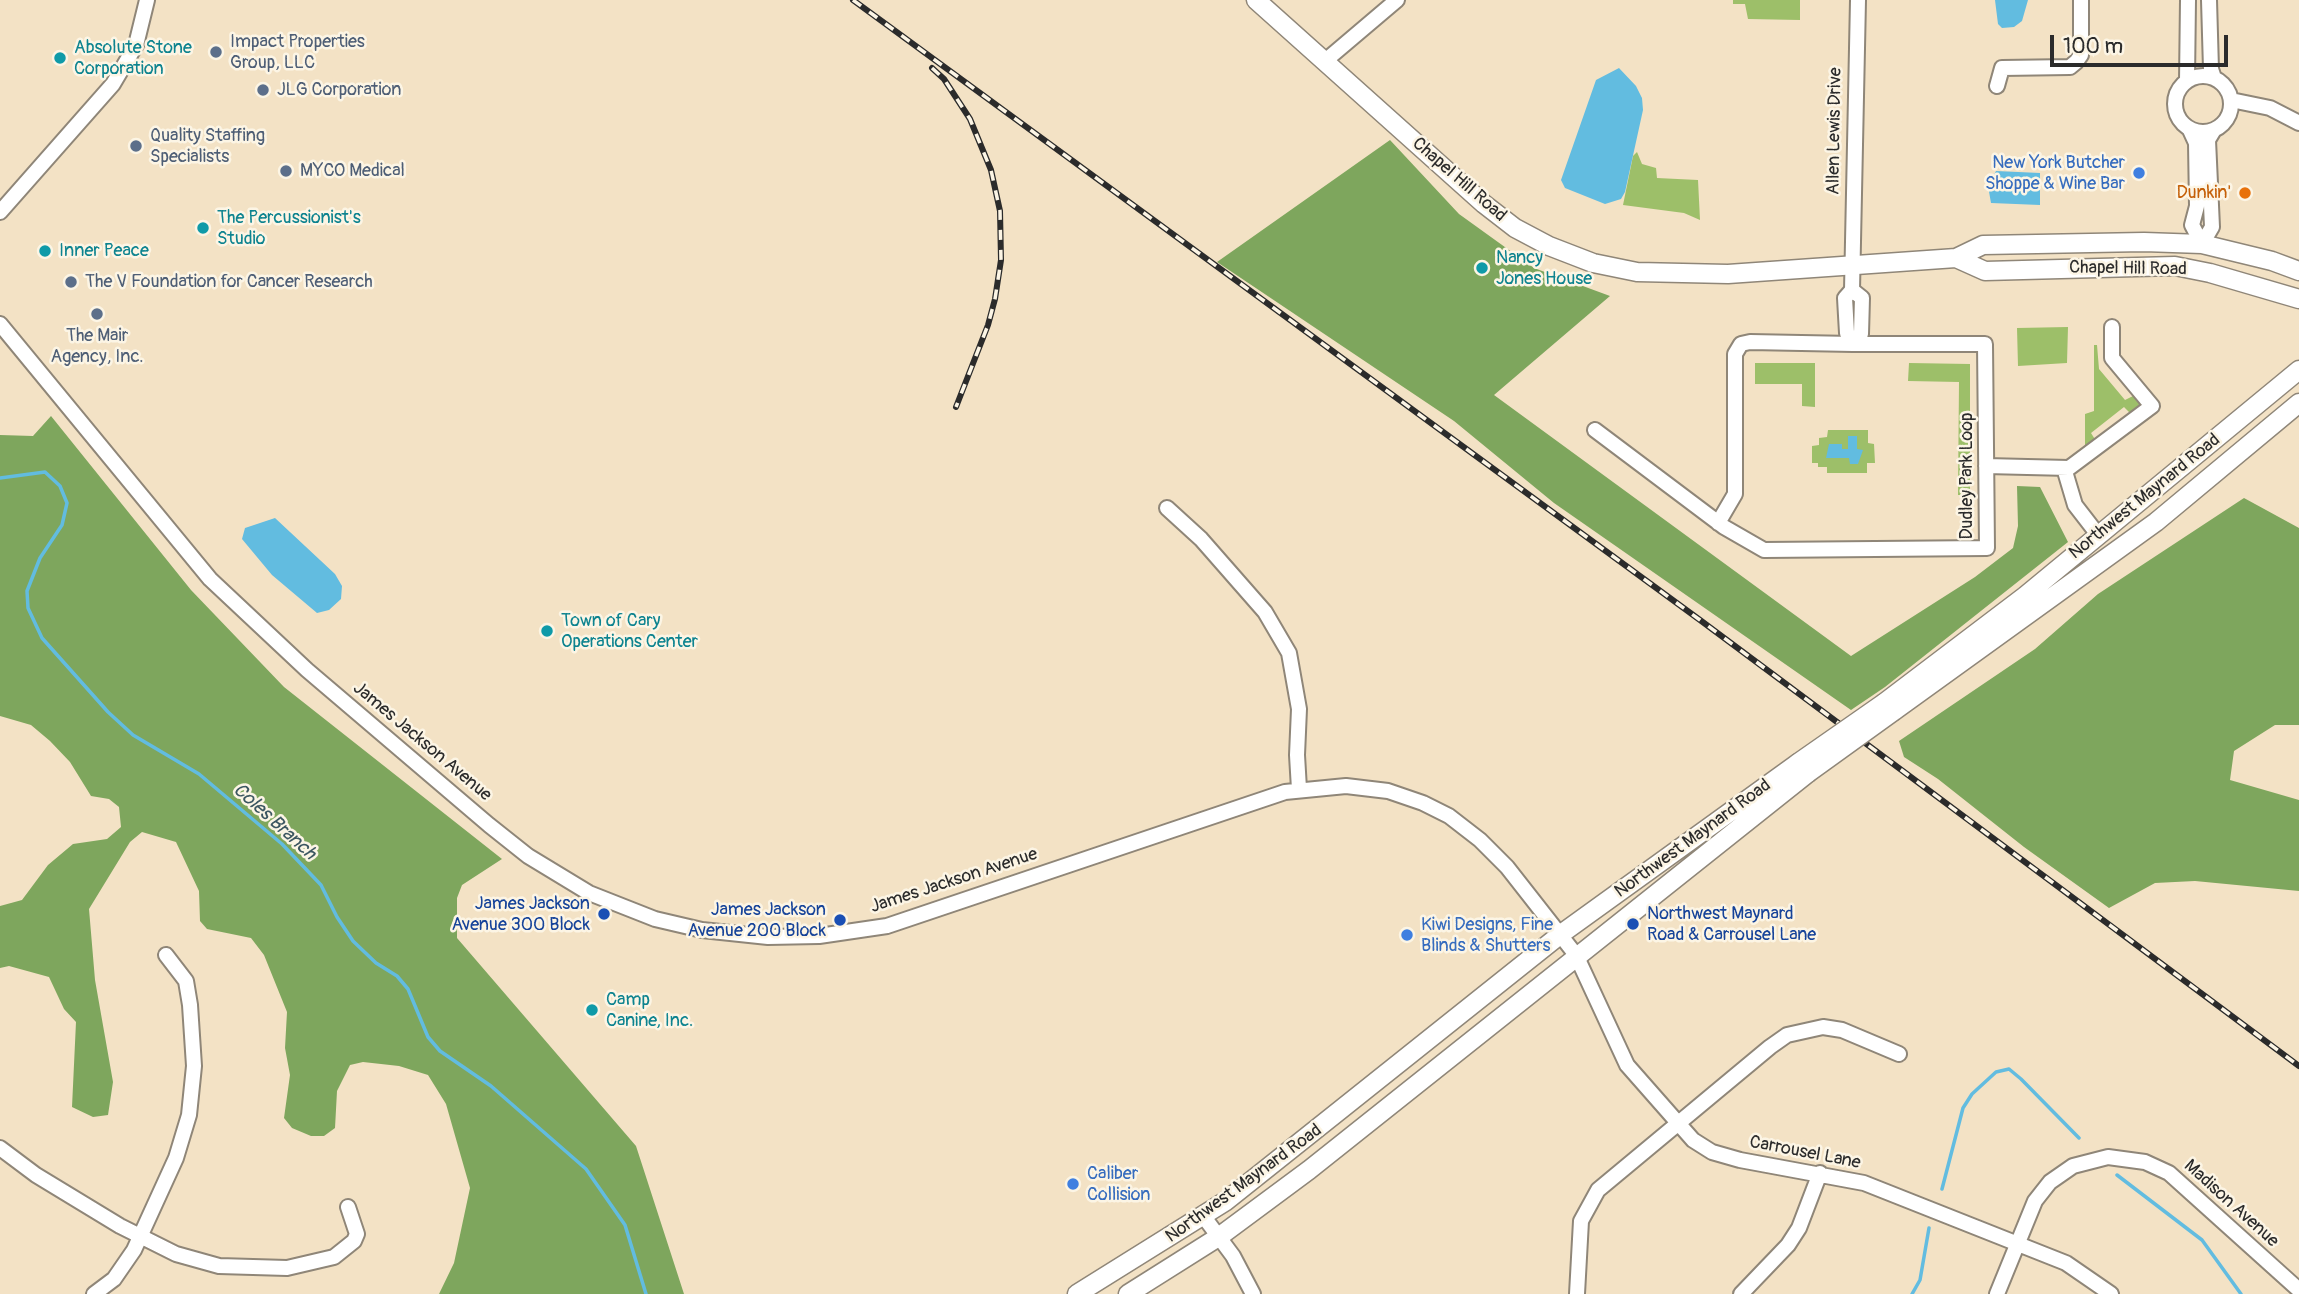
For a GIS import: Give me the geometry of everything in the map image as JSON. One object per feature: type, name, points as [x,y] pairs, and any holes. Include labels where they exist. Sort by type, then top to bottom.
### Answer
[{"type":"main road","name":"Chapel Hill Road","points":[[1256,0],[1484,204],[1515,228],[1549,246],[1593,263],[1626,270],[1686,275],[1955,258],[1983,245],[2144,242],[2202,244],[2272,261],[2299,271]]},
{"type":"main road","name":"Chapel Hill Road","points":[[1955,258],[1985,271],[2175,266],[2299,299]]},
{"type":"main road","points":[[2274,291],[2299,313]]},
{"type":"main road","name":"Northwest Maynard Road","points":[[1889,707],[2299,370]]},
{"type":"main road","name":"Northwest Maynard Road","points":[[1077,1294],[1204,1217],[1286,1157],[1562,934],[2155,522],[2299,403]]},
{"type":"main road","name":"Northwest Maynard Road","points":[[1128,1294],[1220,1236],[1309,1170],[1576,956],[1803,768]]},
{"type":"street","points":[[0,212],[113,84],[136,45],[147,0]]},
{"type":"street","points":[[1325,61],[1397,0]]},
{"type":"street","name":"Allen Lewis Drive","points":[[1853,342],[1861,334],[1862,298],[1852,290],[1851,263],[1858,0]]},
{"type":"street","points":[[1997,86],[2002,68],[2070,67],[2077,62],[2081,55],[2081,0]]},
{"type":"street","points":[[2187,81],[2188,0]]},
{"type":"street","points":[[2209,0],[2210,69],[2214,78]]},
{"type":"street","points":[[2202,244],[2212,228],[2208,140],[2229,115],[2231,100],[2223,84],[2203,75],[2180,86],[2174,106],[2180,122],[2190,130],[2203,133],[2214,130]]},
{"type":"street","points":[[2231,100],[2270,108],[2299,123]]},
{"type":"street","points":[[2190,130],[2196,143],[2197,206],[2192,225],[2202,244]]},
{"type":"street","name":"James Jackson Avenue","points":[[0,324],[210,579],[307,670],[528,856],[589,893],[631,910],[675,924],[753,936],[819,936],[887,926],[1299,789],[1346,786],[1388,791],[1423,803],[1449,816],[1480,839],[1507,867],[1562,934],[1576,956]]},
{"type":"street","points":[[1986,466],[2069,468],[2152,406],[2112,358],[2112,327]]},
{"type":"street","name":"Dudley Park Loop","points":[[1595,430],[1718,523],[1764,550],[1979,551],[1987,548],[1985,344],[1741,344],[1735,354],[1735,494],[1718,523]]},
{"type":"street","points":[[2064,468],[2075,505],[2099,536]]},
{"type":"street","points":[[1167,508],[1201,539],[1265,611],[1289,653],[1298,694],[1299,789]]},
{"type":"street","points":[[94,1294],[122,1269],[140,1236],[184,1136],[193,1091],[193,1037],[186,981],[166,955]]},
{"type":"street","name":"Carrousel Lane","points":[[1576,956],[1627,1065],[1676,1124],[1712,1152],[1740,1160],[1864,1183],[2066,1263],[2111,1294]]},
{"type":"street","points":[[1577,1294],[1578,1240],[1584,1211],[1598,1190],[1787,1035],[1824,1027],[1842,1030],[1899,1054]]},
{"type":"street","points":[[0,1147],[70,1197],[140,1236],[176,1254],[219,1266],[287,1268],[334,1257],[354,1241],[358,1234],[348,1207]]},
{"type":"street","name":"Madison Avenue","points":[[1997,1294],[2035,1201],[2063,1172],[2089,1161],[2130,1159],[2169,1173],[2299,1290]]},
{"type":"street","points":[[1741,1294],[1788,1245],[1803,1219],[1819,1173]]},
{"type":"street","points":[[1204,1217],[1220,1236],[1253,1294]]},
{"type":"green space","points":[[1733,0],[1800,0],[1800,20],[1748,19],[1745,4],[1733,4]]},
{"type":"green space","points":[[1390,140],[1459,214],[1534,268],[1610,296],[1494,395],[1851,656],[1975,577],[2013,548],[2018,526],[2017,486],[2040,487],[2068,542],[1885,687],[1851,710],[1554,503],[1454,421],[1217,262]]},
{"type":"green space","points":[[1637,152],[1642,164],[1656,168],[1657,178],[1698,180],[1700,220],[1684,213],[1623,205],[1633,156]]},
{"type":"green space","points":[[2068,327],[2067,363],[2018,366],[2017,328]]},
{"type":"green space","points":[[2094,345],[2097,345],[2099,369],[2125,400],[2135,395],[2141,406],[2131,414],[2124,407],[2091,433],[2096,441],[2085,447],[2085,414],[2094,411]]},
{"type":"green space","points":[[1755,363],[1815,363],[1815,407],[1802,406],[1802,384],[1755,384]]},
{"type":"green space","points":[[1909,363],[1970,364],[1970,495],[1958,495],[1959,382],[1908,381]]},
{"type":"green space","points":[[51,416],[191,590],[284,687],[502,859],[462,885],[457,898],[457,938],[636,1146],[684,1294],[439,1294],[454,1263],[470,1188],[446,1104],[428,1075],[399,1066],[363,1062],[350,1065],[337,1091],[335,1128],[324,1136],[311,1136],[292,1128],[284,1118],[290,1075],[285,1048],[287,1012],[264,955],[251,938],[207,929],[200,921],[199,891],[176,842],[142,832],[130,842],[89,909],[95,980],[113,1082],[108,1115],[93,1117],[72,1107],[76,1022],[64,1009],[49,977],[9,966],[0,968],[0,906],[22,900],[48,865],[73,844],[107,839],[121,827],[119,807],[109,799],[91,796],[70,762],[50,741],[31,725],[0,716],[0,435],[33,436]]},
{"type":"green space","points":[[1828,430],[1868,430],[1868,443],[1874,444],[1875,463],[1867,463],[1867,473],[1827,473],[1827,467],[1818,467],[1818,463],[1812,463],[1812,446],[1819,445],[1819,438],[1827,437]]},
{"type":"green space","points":[[2244,498],[2299,528],[2299,725],[2275,725],[2234,751],[2230,780],[2299,800],[2299,891],[2195,881],[2155,883],[2109,908],[2024,847],[1938,779],[1904,757],[1899,741],[2035,649],[2098,594]]},
{"type":"water","points":[[1995,0],[2028,0],[2022,21],[2014,27],[2002,28],[1998,24]]},
{"type":"water","points":[[1619,68],[1636,86],[1642,98],[1643,110],[1625,192],[1621,199],[1605,204],[1565,188],[1561,180],[1596,80]]},
{"type":"water","points":[[1996,171],[2040,173],[2040,205],[1991,203],[1988,186]]},
{"type":"water","points":[[1848,436],[1857,436],[1857,449],[1863,450],[1858,464],[1850,464],[1849,458],[1826,458],[1829,444],[1842,444],[1842,449],[1848,449]]},
{"type":"water","points":[[275,518],[335,574],[342,586],[341,599],[329,610],[317,613],[272,575],[242,539],[245,528]]},
{"type":"waterway","name":"Coles Branch","points":[[0,478],[45,472],[60,486],[67,503],[62,525],[40,558],[27,591],[28,608],[42,638],[108,712],[133,735],[199,774],[282,844],[321,885],[353,941],[376,963],[397,976],[408,989],[428,1037],[440,1051],[491,1086],[586,1169],[625,1225],[646,1294]]},
{"type":"waterway","points":[[1942,1189],[1963,1108],[1972,1094],[1996,1072],[2009,1069],[2079,1138]]},
{"type":"waterway","points":[[2117,1175],[2202,1240],[2241,1294]]},
{"type":"waterway","points":[[1912,1294],[1920,1280],[1929,1228]]},
{"type":"railway","points":[[853,0],[1700,620],[2299,1066]]},
{"type":"railway","points":[[932,68],[944,79],[970,119],[991,170],[1000,211],[1001,260],[995,299],[988,325],[956,407]]},
{"type":"place","name":"Impact Properties Group, LLC","points":[[216,52]]},
{"type":"place","name":"Absolute Stone Corporation","points":[[60,58]]},
{"type":"place","name":"JLG Corporation","points":[[263,90]]},
{"type":"place","name":"Quality Staffing Specialists","points":[[136,146]]},
{"type":"place","name":"MYCO Medical","points":[[286,171]]},
{"type":"place","name":"New York Butcher Shoppe & Wine Bar","points":[[2139,173]]},
{"type":"place","name":"Dunkin'","points":[[2245,193]]},
{"type":"place","name":"The Percussionist's Studio","points":[[203,228]]},
{"type":"place","name":"Inner Peace","points":[[45,251]]},
{"type":"place","name":"Nancy Jones House","points":[[1482,268]]},
{"type":"place","name":"The V Foundation for Cancer Research","points":[[71,282]]},
{"type":"place","name":"The Mair Agency, Inc.","points":[[97,314]]},
{"type":"place","name":"Town of Cary Operations Center","points":[[547,631]]},
{"type":"place","name":"James Jackson Avenue 300 Block","points":[[604,914]]},
{"type":"place","name":"James Jackson Avenue 200 Block","points":[[840,920]]},
{"type":"place","name":"Northwest Maynard Road & Carrousel Lane","points":[[1633,924]]},
{"type":"place","name":"Kiwi Designs, Fine Blinds & Shutters","points":[[1407,935]]},
{"type":"place","name":"Camp Canine, Inc.","points":[[592,1010]]},
{"type":"place","name":"Caliber Collision","points":[[1073,1184]]}]
